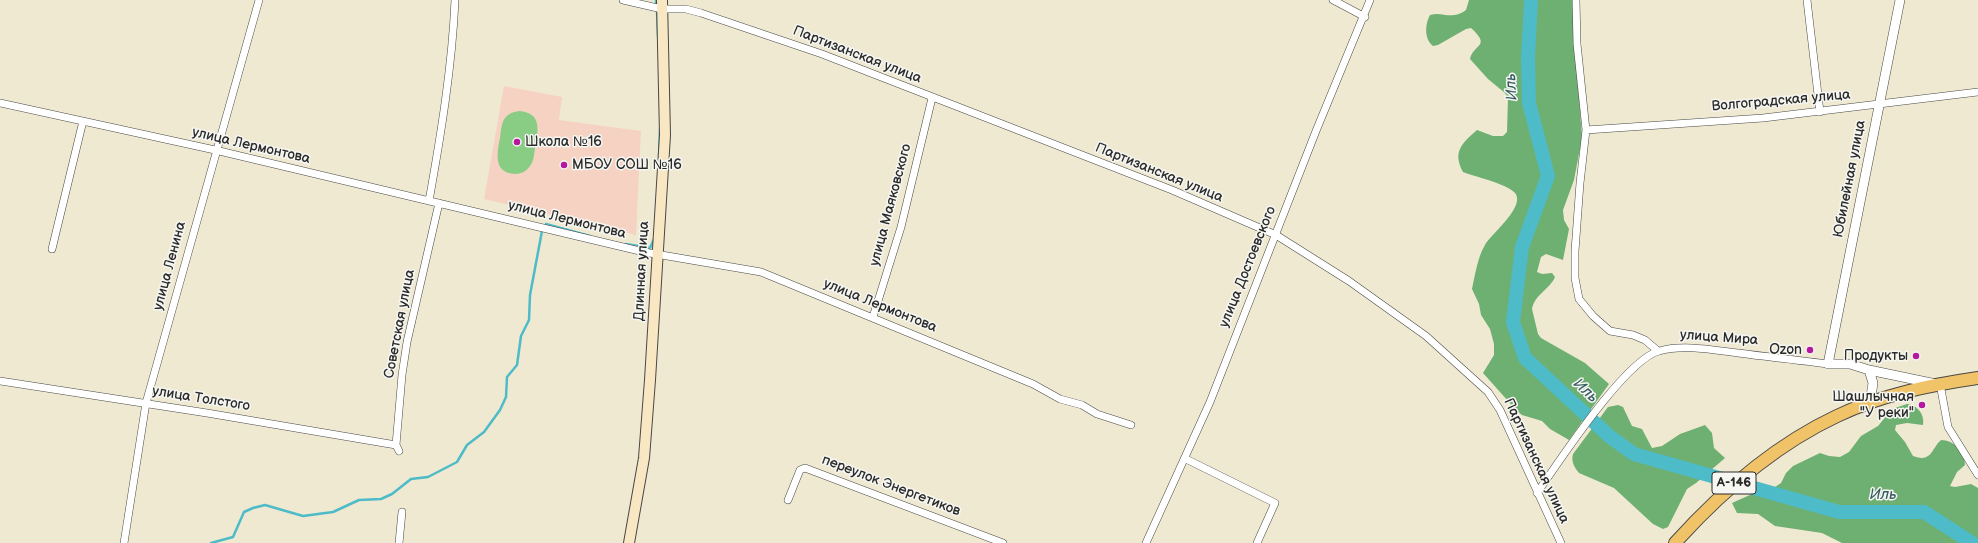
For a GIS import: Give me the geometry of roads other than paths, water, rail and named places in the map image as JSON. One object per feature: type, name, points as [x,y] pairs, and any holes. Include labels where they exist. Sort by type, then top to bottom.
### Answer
[{"type":"highway","name":"улица Мира","points":[[1679,539],[1738,479],[1794,440],[1837,416],[1870,403],[1911,390],[1978,378]]},
{"type":"main road","name":"Длинная улица","points":[[629,543],[644,458],[665,135],[662,4]]},
{"type":"street","name":"улица Ленина","points":[[124,543],[146,403],[215,150],[259,0]]},
{"type":"street","points":[[429,201],[440,137],[454,31],[455,0]]},
{"type":"street","name":"Партизанская улица","points":[[622,0],[662,4],[686,9],[755,30],[822,54],[1172,190],[1276,235],[1349,281],[1426,336],[1488,392],[1500,410],[1561,543]]},
{"type":"street","points":[[1333,0],[1365,17]]},
{"type":"street","name":"улица Достоевского","points":[[1146,543],[1186,459],[1316,131],[1365,17],[1370,0]]},
{"type":"street","points":[[1576,0],[1577,44],[1586,130],[1575,251],[1575,278],[1579,299],[1593,316],[1610,331],[1633,335],[1645,340],[1658,351]]},
{"type":"street","points":[[1807,0],[1820,112]]},
{"type":"street","name":"Юбилейная улица","points":[[1828,364],[1900,0]]},
{"type":"street","name":"Волгоградская улица","points":[[1586,130],[1763,118],[1978,92]]},
{"type":"street","name":"улица Маяковского","points":[[873,317],[901,227],[932,98]]},
{"type":"street","name":"улица Лермонтова","points":[[0,103],[215,150],[657,254],[761,272],[1033,384],[1060,400],[1082,405],[1097,414],[1131,425]]},
{"type":"street","points":[[52,249],[83,121]]},
{"type":"street","name":"Советская улица","points":[[398,448],[402,375],[407,342],[439,203]]},
{"type":"street","name":"улица Мира","points":[[1537,493],[1616,387],[1637,365],[1658,351],[1683,348],[1718,350],[1828,364],[1850,364],[1869,370],[1940,384]]},
{"type":"street","points":[[1869,370],[1873,383],[1870,403]]},
{"type":"street","name":"улица Толстого","points":[[0,381],[146,403],[398,448]]},
{"type":"street","points":[[1940,384],[1948,427],[1978,475]]},
{"type":"street","points":[[1186,459],[1275,503],[1257,543]]},
{"type":"street","name":"переулок Энергетиков","points":[[788,500],[800,470],[805,468],[1003,543]]},
{"type":"street","points":[[399,543],[402,512]]},
{"type":"waterway","points":[[656,0],[656,5]]},
{"type":"waterway","name":"Иль","points":[[1531,0],[1528,58],[1529,103],[1548,176],[1522,247],[1513,322],[1525,358],[1609,436],[1634,454],[1839,512],[1924,512],[1972,543]]},
{"type":"waterway","points":[[657,11],[658,36]]},
{"type":"waterway","points":[[659,156],[660,129]]},
{"type":"waterway","points":[[546,224],[590,236]]},
{"type":"waterway","points":[[211,543],[233,537],[244,512],[253,508],[265,505],[303,516],[333,512],[359,500],[381,499],[392,494],[411,479],[428,477],[457,462],[467,445],[484,432],[500,410],[506,397],[507,377],[517,365],[521,336],[529,320],[530,295],[542,231]]},
{"type":"waterway","points":[[626,244],[650,248],[654,239]]},
{"type":"place","name":"Школа №16","points":[[517,142]]},
{"type":"place","name":"МБОУ СОШ №16","points":[[564,165]]},
{"type":"place","name":"Ozon","points":[[1810,350]]},
{"type":"place","name":"Продукты","points":[[1916,356]]},
{"type":"place","name":"Шашлычная \"У реки\"","points":[[1922,405]]}]
